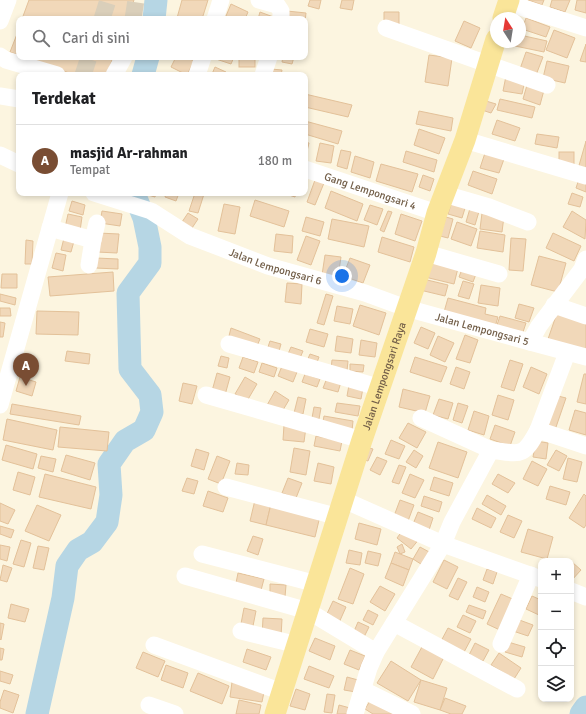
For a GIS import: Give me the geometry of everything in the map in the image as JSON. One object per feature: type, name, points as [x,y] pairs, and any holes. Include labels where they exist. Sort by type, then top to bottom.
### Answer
[{"type":"main road","name":"Jalan Lempongsari Raya","points":[[275,714],[362,440],[426,253],[437,213],[465,140],[493,48]]},
{"type":"street","points":[[0,21],[8,0]]},
{"type":"street","points":[[216,16],[221,0]]},
{"type":"street","points":[[259,0],[277,5],[281,11],[281,16]]},
{"type":"street","points":[[506,7],[586,28]]},
{"type":"street","points":[[386,28],[547,85]]},
{"type":"street","points":[[0,56],[6,60],[47,72]]},
{"type":"street","points":[[116,72],[122,60]]},
{"type":"street","points":[[198,72],[202,60]]},
{"type":"street","points":[[264,72],[268,60]]},
{"type":"street","points":[[0,96],[16,99]]},
{"type":"street","points":[[465,140],[586,176]]},
{"type":"street","points":[[0,155],[16,163]]},
{"type":"street","name":"Gang Lempongsari 4","points":[[308,170],[437,213]]},
{"type":"street","points":[[444,194],[489,207],[528,222]]},
{"type":"street","points":[[1,396],[59,196]]},
{"type":"street","name":"Jalan Lempongsari 6","points":[[103,196],[151,211],[190,236],[255,261],[365,293],[406,308]]},
{"type":"street","points":[[89,265],[96,223]]},
{"type":"street","points":[[50,228],[93,240]]},
{"type":"street","points":[[426,253],[499,274]]},
{"type":"street","name":"Jalan Lempongsari 5","points":[[406,308],[530,342],[554,305],[582,269],[586,259]]},
{"type":"street","points":[[554,305],[586,316]]},
{"type":"street","points":[[530,342],[586,357]]},
{"type":"street","points":[[228,344],[381,388]]},
{"type":"street","points":[[421,418],[491,450],[522,452],[528,449],[538,430],[567,352]]},
{"type":"street","points":[[206,395],[362,440]]},
{"type":"street","points":[[538,430],[586,446]]},
{"type":"street","points":[[355,714],[369,668],[376,652],[443,544],[452,522],[491,450]]},
{"type":"street","points":[[226,487],[341,508],[536,577],[501,644]]},
{"type":"street","points":[[202,554],[317,584]]},
{"type":"street","points":[[185,576],[308,611],[376,652]]},
{"type":"street","points":[[574,592],[586,597]]},
{"type":"street","points":[[394,622],[517,689]]},
{"type":"street","points":[[241,631],[298,645]]},
{"type":"street","points":[[154,645],[282,692]]},
{"type":"street","points":[[363,690],[412,714]]},
{"type":"street","points":[[149,705],[175,714]]},
{"type":"building","points":[[29,0],[134,0],[128,16],[23,16]]},
{"type":"building","points":[[182,0],[208,0],[203,16],[178,16]]},
{"type":"building","points":[[310,0],[321,0],[319,9],[308,6]]},
{"type":"building","points":[[342,0],[354,0],[352,10],[340,8]]},
{"type":"building","points":[[528,0],[544,0],[542,5]]},
{"type":"building","points":[[552,0],[570,0],[565,12],[550,7]]},
{"type":"building","points":[[577,0],[586,0],[586,13],[575,10]]},
{"type":"building","points":[[231,4],[248,12],[246,16],[226,16]]},
{"type":"building","points":[[287,11],[306,13],[306,16],[286,16]]},
{"type":"building","points":[[260,12],[271,16],[259,16]]},
{"type":"building","points":[[384,12],[399,12],[399,25],[384,24]]},
{"type":"building","points":[[526,18],[550,27],[546,37],[526,30]]},
{"type":"building","points":[[464,21],[480,28],[471,48],[455,41]]},
{"type":"building","points":[[554,30],[575,38],[567,58],[546,50]]},
{"type":"building","points":[[526,36],[547,41],[544,52],[525,48],[526,48]]},
{"type":"building","points":[[16,37],[16,54],[10,52]]},
{"type":"building","points":[[586,44],[586,62],[580,61]]},
{"type":"building","points":[[526,52],[543,57],[536,75],[520,69]]},
{"type":"building","points":[[429,55],[452,58],[448,86],[425,82]]},
{"type":"building","points":[[32,60],[112,60],[108,72],[66,72]]},
{"type":"building","points":[[174,60],[194,61],[188,72],[181,72],[171,67]]},
{"type":"building","points":[[219,60],[233,60],[231,64]]},
{"type":"building","points":[[239,60],[255,60],[255,67],[239,67]]},
{"type":"building","points":[[282,60],[293,60],[292,64],[282,62]]},
{"type":"building","points":[[547,61],[569,66],[565,83],[543,78]]},
{"type":"building","points":[[215,67],[226,72],[213,72]]},
{"type":"building","points":[[271,69],[282,70],[282,72],[270,72]]},
{"type":"building","points":[[506,76],[525,80],[522,94],[503,91]]},
{"type":"building","points":[[527,85],[544,90],[540,105],[523,99]]},
{"type":"building","points":[[308,95],[352,105],[348,117],[308,108]]},
{"type":"building","points":[[500,99],[535,107],[532,118],[497,110]]},
{"type":"building","points":[[486,101],[496,104],[491,113],[482,110]]},
{"type":"building","points":[[419,111],[453,118],[451,131],[416,124]]},
{"type":"building","points":[[497,120],[520,128],[515,141],[492,134]]},
{"type":"building","points":[[308,122],[342,131],[338,144],[308,135]]},
{"type":"building","points":[[419,129],[445,138],[439,154],[414,145]]},
{"type":"building","points":[[537,134],[559,137],[557,148],[535,144]]},
{"type":"building","points":[[586,141],[586,172],[578,169]]},
{"type":"building","points":[[320,143],[334,146],[331,163],[316,161]]},
{"type":"building","points":[[341,150],[351,152],[347,169],[337,166]]},
{"type":"building","points":[[406,151],[437,160],[434,172],[403,162]]},
{"type":"building","points":[[559,152],[574,152],[574,165],[559,165]]},
{"type":"building","points":[[485,153],[504,159],[499,173],[480,168]]},
{"type":"building","points":[[355,156],[374,162],[370,178],[351,172]]},
{"type":"building","points":[[381,164],[418,174],[412,192],[376,181]]},
{"type":"building","points":[[473,171],[497,179],[492,194],[468,185]]},
{"type":"building","points":[[423,175],[434,179],[430,191],[419,187]]},
{"type":"building","points":[[579,179],[586,182],[586,192],[576,188]]},
{"type":"building","points":[[315,180],[324,183],[315,205],[307,202]]},
{"type":"building","points":[[331,191],[363,204],[357,221],[325,208]]},
{"type":"building","points":[[572,193],[583,197],[580,207],[568,204]]},
{"type":"building","points":[[165,196],[178,196],[176,201]]},
{"type":"building","points":[[194,196],[203,196],[198,213],[189,211]]},
{"type":"building","points":[[255,200],[289,211],[284,227],[250,216]]},
{"type":"building","points":[[72,201],[85,205],[83,215],[69,211]]},
{"type":"building","points":[[452,201],[466,205],[462,218],[448,214]]},
{"type":"building","points":[[224,204],[240,207],[235,234],[218,231]]},
{"type":"building","points":[[370,205],[383,209],[377,225],[364,220]]},
{"type":"building","points":[[471,205],[480,208],[475,225],[466,222]]},
{"type":"building","points":[[102,211],[122,214],[120,226],[100,223]]},
{"type":"building","points":[[388,211],[392,212],[384,232],[380,230]]},
{"type":"building","points":[[572,211],[586,220],[585,239],[563,227]]},
{"type":"building","points":[[188,213],[198,219],[192,228],[182,222]]},
{"type":"building","points":[[482,213],[504,216],[502,232],[480,229]]},
{"type":"building","points":[[68,214],[82,217],[80,231],[65,228]]},
{"type":"building","points":[[401,214],[422,221],[415,241],[395,234]]},
{"type":"building","points":[[306,217],[324,222],[320,236],[302,231]]},
{"type":"building","points":[[446,217],[453,219],[448,238],[440,236]]},
{"type":"building","points":[[332,219],[369,226],[364,247],[328,239]]},
{"type":"building","points":[[457,222],[477,229],[471,246],[451,239]]},
{"type":"building","points":[[480,231],[505,235],[503,252],[477,248]]},
{"type":"building","points":[[98,233],[119,234],[117,253],[97,252]]},
{"type":"building","points":[[553,233],[581,246],[574,261],[546,248]]},
{"type":"building","points":[[276,234],[293,236],[292,253],[274,251]]},
{"type":"building","points":[[306,236],[320,241],[311,265],[297,260]]},
{"type":"building","points":[[382,237],[414,247],[410,262],[378,252]]},
{"type":"building","points":[[64,238],[74,241],[71,252],[61,250]]},
{"type":"building","points":[[511,238],[526,239],[523,271],[509,270]]},
{"type":"building","points":[[26,240],[33,241],[32,264],[25,264]]},
{"type":"building","points":[[56,253],[66,255],[63,271],[52,268]]},
{"type":"building","points":[[325,255],[341,257],[338,277],[322,275]]},
{"type":"building","points":[[539,256],[566,263],[558,292],[531,285]]},
{"type":"building","points":[[96,258],[118,259],[118,269],[95,268]]},
{"type":"building","points":[[350,258],[370,265],[363,283],[343,276]]},
{"type":"building","points":[[429,260],[458,268],[454,284],[425,277]]},
{"type":"building","points":[[462,269],[476,274],[473,282],[459,277]]},
{"type":"building","points":[[113,272],[114,291],[50,296],[48,277]]},
{"type":"building","points":[[2,274],[17,274],[17,288],[1,288]]},
{"type":"building","points":[[423,279],[448,285],[445,296],[420,290]]},
{"type":"building","points":[[463,281],[474,284],[469,299],[458,296]]},
{"type":"building","points":[[287,283],[302,284],[301,304],[285,302]]},
{"type":"building","points":[[481,285],[500,288],[498,306],[478,303]]},
{"type":"building","points":[[0,294],[16,298],[15,305],[0,301]]},
{"type":"building","points":[[326,294],[333,296],[324,325],[317,323]]},
{"type":"building","points":[[448,298],[486,308],[485,314],[498,317],[495,327],[444,312]]},
{"type":"building","points":[[519,304],[534,308],[529,322],[515,318]]},
{"type":"building","points":[[360,305],[386,313],[379,335],[353,326]]},
{"type":"building","points":[[337,306],[353,309],[350,324],[334,321]]},
{"type":"building","points":[[0,308],[10,308],[11,316],[0,316]]},
{"type":"building","points":[[558,310],[586,320],[586,352],[547,342]]},
{"type":"building","points":[[37,311],[79,312],[78,335],[36,334]]},
{"type":"building","points":[[500,316],[526,323],[522,335],[496,328]]},
{"type":"building","points":[[0,322],[5,323],[3,337],[0,337]]},
{"type":"building","points":[[421,327],[435,333],[428,349],[414,343]]},
{"type":"building","points":[[231,328],[260,339],[257,346],[229,336]]},
{"type":"building","points":[[310,329],[328,334],[324,347],[306,342]]},
{"type":"building","points":[[465,335],[478,340],[470,363],[456,359]]},
{"type":"building","points":[[337,336],[353,339],[351,353],[335,351]]},
{"type":"building","points":[[438,336],[454,343],[445,362],[430,355]]},
{"type":"building","points":[[361,340],[377,343],[375,357],[359,355]]},
{"type":"building","points":[[270,341],[281,344],[279,351],[268,347]]},
{"type":"building","points":[[291,347],[303,351],[300,358],[288,354]]},
{"type":"building","points":[[67,351],[90,354],[89,364],[65,361]]},
{"type":"building","points":[[310,354],[319,357],[316,365],[307,361]]},
{"type":"building","points":[[221,356],[229,358],[227,368],[218,366]]},
{"type":"building","points":[[243,357],[258,362],[254,373],[239,368]]},
{"type":"building","points":[[415,357],[447,367],[441,382],[410,372]]},
{"type":"building","points":[[332,360],[348,361],[347,371],[331,369]]},
{"type":"building","points":[[510,360],[523,364],[514,391],[501,387]]},
{"type":"building","points":[[262,363],[277,368],[274,377],[259,372]]},
{"type":"building","points":[[350,364],[364,365],[363,372],[350,371]]},
{"type":"building","points":[[282,366],[297,372],[293,382],[278,376]]},
{"type":"building","points":[[456,367],[470,372],[464,389],[450,384]]},
{"type":"building","points":[[531,367],[547,374],[539,394],[523,387]]},
{"type":"building","points":[[217,373],[230,377],[225,395],[212,391]]},
{"type":"building","points":[[305,374],[320,379],[317,387],[302,382]]},
{"type":"building","points":[[584,374],[586,374],[586,404],[577,402]]},
{"type":"building","points":[[20,377],[36,382],[32,396],[16,391]]},
{"type":"building","points":[[245,377],[257,384],[247,401],[235,394]]},
{"type":"building","points":[[327,378],[341,382],[338,392],[323,388]]},
{"type":"building","points":[[183,383],[197,386],[192,404],[179,401]]},
{"type":"building","points":[[349,385],[363,388],[361,399],[347,396]]},
{"type":"building","points":[[403,389],[430,396],[425,413],[399,407]]},
{"type":"building","points":[[275,391],[289,400],[280,415],[266,407]]},
{"type":"building","points":[[498,395],[514,400],[508,420],[492,415]]},
{"type":"building","points":[[558,396],[566,398],[555,430],[547,427]]},
{"type":"building","points":[[298,397],[306,399],[303,414],[294,413]]},
{"type":"building","points":[[439,399],[453,403],[448,419],[433,415]]},
{"type":"building","points":[[337,403],[360,406],[358,416],[335,412]]},
{"type":"building","points":[[458,403],[468,406],[462,423],[453,420]]},
{"type":"building","points":[[12,404],[81,416],[79,425],[10,414]]},
{"type":"building","points":[[314,407],[321,408],[319,419],[312,418]]},
{"type":"building","points":[[575,410],[586,413],[586,435],[569,430]]},
{"type":"building","points":[[474,411],[489,416],[484,435],[468,430]]},
{"type":"building","points":[[324,416],[353,421],[352,431],[322,427]]},
{"type":"building","points":[[7,419],[57,430],[53,450],[3,440]]},
{"type":"building","points":[[408,423],[426,432],[417,448],[399,438]]},
{"type":"building","points":[[284,425],[306,427],[304,442],[283,440]]},
{"type":"building","points":[[495,425],[515,432],[510,446],[490,439]]},
{"type":"building","points":[[60,427],[109,432],[107,451],[58,447]]},
{"type":"building","points":[[316,436],[342,441],[340,451],[314,446]]},
{"type":"building","points":[[391,440],[405,446],[399,459],[385,454]]},
{"type":"building","points":[[536,441],[548,443],[546,459],[533,457]]},
{"type":"building","points":[[438,442],[467,452],[458,478],[429,468]]},
{"type":"building","points":[[6,445],[37,454],[33,469],[2,460]]},
{"type":"building","points":[[362,446],[373,449],[368,461],[358,458]]},
{"type":"building","points":[[294,448],[310,451],[306,475],[290,472]]},
{"type":"building","points":[[196,449],[209,453],[204,470],[191,466]]},
{"type":"building","points":[[414,450],[423,456],[416,468],[406,462]]},
{"type":"building","points":[[556,450],[567,456],[559,471],[547,465]]},
{"type":"building","points":[[66,455],[95,463],[90,480],[61,471]]},
{"type":"building","points":[[41,456],[56,459],[53,472],[38,468]]},
{"type":"building","points":[[217,456],[230,461],[221,484],[208,479]]},
{"type":"building","points":[[377,457],[387,461],[380,475],[370,470]]},
{"type":"building","points":[[568,458],[582,462],[577,482],[563,479]]},
{"type":"building","points":[[532,461],[547,469],[538,486],[523,479]]},
{"type":"building","points":[[237,463],[249,465],[248,475],[235,474]]},
{"type":"building","points":[[318,463],[334,467],[331,484],[314,481]]},
{"type":"building","points":[[399,465],[406,467],[399,484],[392,482]]},
{"type":"building","points":[[18,472],[35,477],[30,495],[13,490]]},
{"type":"building","points":[[45,474],[96,487],[91,509],[39,497]]},
{"type":"building","points":[[410,474],[424,480],[415,498],[402,493]]},
{"type":"building","points":[[498,474],[515,483],[508,493],[492,484]]},
{"type":"building","points":[[434,477],[453,483],[449,496],[430,490]]},
{"type":"building","points":[[187,478],[198,481],[194,494],[182,491]]},
{"type":"building","points":[[288,478],[302,483],[296,498],[282,493]]},
{"type":"building","points":[[550,486],[570,492],[566,505],[546,499]]},
{"type":"building","points":[[208,491],[228,498],[223,512],[203,506]]},
{"type":"building","points":[[584,494],[586,496],[586,525],[584,528],[569,518]]},
{"type":"building","points":[[487,495],[506,506],[501,515],[482,504]]},
{"type":"building","points":[[424,496],[442,502],[439,512],[421,506]]},
{"type":"building","points":[[255,500],[271,504],[266,525],[250,521]]},
{"type":"building","points":[[400,500],[414,505],[408,521],[394,516]]},
{"type":"building","points":[[0,503],[15,510],[8,524],[0,521]]},
{"type":"building","points":[[271,504],[320,516],[315,537],[266,525]]},
{"type":"building","points":[[37,505],[61,515],[49,541],[25,531]]},
{"type":"building","points":[[477,508],[496,518],[491,528],[472,519]]},
{"type":"building","points":[[418,512],[433,518],[429,530],[413,524]]},
{"type":"building","points":[[508,515],[522,521],[514,538],[500,532]]},
{"type":"building","points":[[359,523],[381,529],[377,545],[355,539]]},
{"type":"building","points":[[0,526],[14,530],[11,538],[0,534]]},
{"type":"building","points":[[405,527],[420,538],[411,549],[397,538]]},
{"type":"building","points":[[528,529],[553,537],[547,558],[521,552]]},
{"type":"building","points":[[253,536],[263,539],[258,555],[247,551]]},
{"type":"building","points":[[21,540],[31,543],[24,567],[13,564]]},
{"type":"building","points":[[402,544],[405,552],[400,554],[397,547]]},
{"type":"building","points":[[0,545],[10,547],[7,561],[0,559]]},
{"type":"building","points":[[38,546],[49,548],[44,570],[33,568]]},
{"type":"building","points":[[420,547],[431,553],[424,566],[413,559]]},
{"type":"building","points":[[349,550],[362,553],[360,565],[346,563]]},
{"type":"building","points":[[368,551],[381,554],[378,566],[365,563]]},
{"type":"building","points":[[395,552],[413,559],[409,570],[391,563]]},
{"type":"building","points":[[444,560],[458,567],[447,589],[433,582]]},
{"type":"building","points":[[391,563],[409,570],[403,586],[385,578]]},
{"type":"building","points":[[574,564],[581,570],[574,578]]},
{"type":"building","points":[[3,565],[12,568],[7,582],[0,580]]},
{"type":"building","points":[[350,568],[364,574],[353,604],[338,599]]},
{"type":"building","points":[[487,569],[497,572],[493,584],[483,580]]},
{"type":"building","points":[[238,573],[264,579],[260,594],[235,588]]},
{"type":"building","points":[[458,578],[467,582],[458,600],[449,596]]},
{"type":"building","points":[[270,584],[286,585],[285,597],[270,596]]},
{"type":"building","points":[[380,586],[395,594],[385,611],[370,602]]},
{"type":"building","points":[[477,587],[489,592],[485,602],[473,597]]},
{"type":"building","points":[[501,594],[515,600],[502,631],[487,624]]},
{"type":"building","points":[[532,596],[538,599],[538,615],[526,609]]},
{"type":"building","points":[[333,601],[346,607],[338,625],[325,618]]},
{"type":"building","points":[[11,604],[29,609],[25,622],[8,618]]},
{"type":"building","points":[[469,605],[486,611],[483,619],[466,612]]},
{"type":"building","points":[[244,608],[256,611],[252,631],[240,629]]},
{"type":"building","points":[[368,610],[378,615],[373,625],[363,620]]},
{"type":"building","points":[[463,615],[476,621],[470,633],[457,627]]},
{"type":"building","points":[[263,618],[282,619],[281,637],[262,636]]},
{"type":"building","points":[[514,618],[533,625],[528,636],[510,630]]},
{"type":"building","points":[[358,622],[369,627],[362,641],[352,636]]},
{"type":"building","points":[[0,623],[4,624],[1,640],[0,639]]},
{"type":"building","points":[[448,628],[471,639],[463,654],[440,643]]},
{"type":"building","points":[[315,638],[335,646],[330,660],[309,651]]},
{"type":"building","points":[[508,642],[525,647],[522,657],[505,652]]},
{"type":"building","points":[[475,643],[489,650],[483,661],[469,655]]},
{"type":"building","points":[[423,645],[444,657],[433,679],[411,667]]},
{"type":"building","points":[[0,648],[4,649],[2,660],[0,660]]},
{"type":"building","points":[[247,649],[271,657],[266,670],[243,662]]},
{"type":"building","points":[[350,650],[365,656],[359,670],[344,664]]},
{"type":"building","points":[[143,652],[165,661],[158,677],[136,668]]},
{"type":"building","points":[[499,653],[521,668],[514,679],[491,665]]},
{"type":"building","points":[[391,661],[421,680],[408,701],[377,683]]},
{"type":"building","points":[[166,665],[188,673],[183,688],[161,680]]},
{"type":"building","points":[[309,666],[334,676],[329,688],[304,679]]},
{"type":"building","points":[[0,671],[13,675],[10,684],[0,681]]},
{"type":"building","points":[[198,673],[229,686],[222,704],[190,691]]},
{"type":"building","points":[[347,677],[358,680],[356,692],[344,690]]},
{"type":"building","points":[[421,680],[447,688],[440,710],[414,702]]},
{"type":"building","points":[[232,682],[265,687],[262,702],[230,697]]},
{"type":"building","points":[[296,689],[310,694],[305,710],[290,706]]},
{"type":"building","points":[[4,690],[19,695],[13,713],[0,708],[0,702]]},
{"type":"building","points":[[327,694],[335,695],[332,713],[324,712]]},
{"type":"building","points":[[373,696],[401,714],[373,714],[365,709]]},
{"type":"building","points":[[445,698],[466,706],[462,714],[451,714],[440,710]]},
{"type":"building","points":[[239,700],[261,705],[259,714],[236,714]]},
{"type":"building","points":[[339,705],[350,708],[349,714],[337,714]]},
{"type":"waterway","points":[[154,16],[156,0]]},
{"type":"waterway","points":[[144,72],[147,60]]},
{"type":"waterway","points":[[37,714],[63,598],[67,566],[78,550],[92,542],[107,522],[111,495],[109,464],[125,441],[144,430],[152,412],[150,395],[130,369],[128,293],[150,263],[150,247],[144,218],[135,196]]},
{"type":"waterway","points":[[581,714],[586,707]]},
{"type":"tunnel","points":[[103,16],[108,0]]},
{"type":"tunnel","points":[[133,16],[136,0]]},
{"type":"tunnel","points":[[84,72],[88,60]]},
{"type":"place","name":"masjid Ar-rahman","points":[[26,386]]}]
